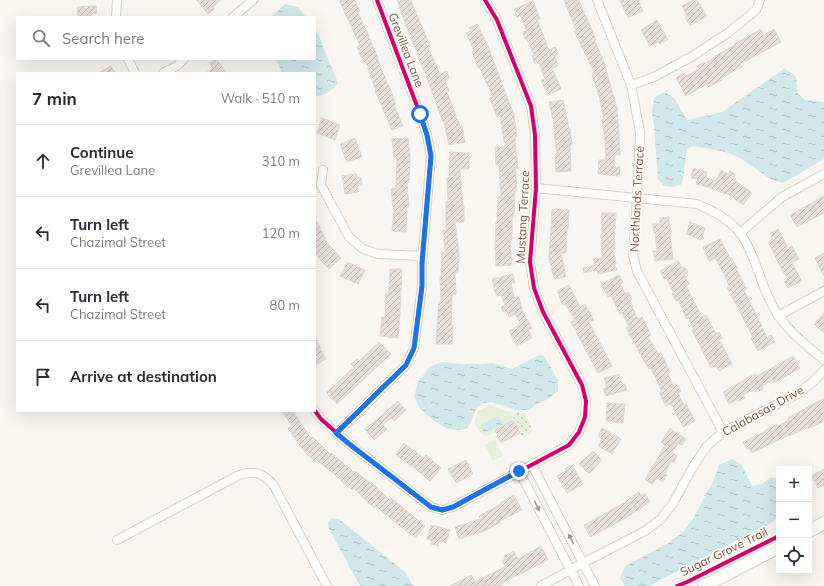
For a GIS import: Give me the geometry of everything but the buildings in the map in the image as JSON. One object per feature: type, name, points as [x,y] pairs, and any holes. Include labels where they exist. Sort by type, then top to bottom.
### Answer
[{"type":"street","points":[[116,0],[116,16]]},
{"type":"street","points":[[234,16],[253,0]]},
{"type":"street","name":"Grevillea Lane","points":[[336,433],[406,365],[414,348],[422,286],[422,256],[431,156],[427,135],[420,114],[376,0]]},
{"type":"street","name":"Mustang Terrace","points":[[316,412],[321,419],[348,443],[431,507],[442,510],[453,507],[569,445],[579,432],[585,416],[586,401],[582,385],[543,312],[534,288],[530,262],[536,188],[536,135],[531,106],[497,20],[485,0]]},
{"type":"street","name":"Northlands Terrace","points":[[597,0],[631,85],[640,132],[633,255],[637,271],[723,432]]},
{"type":"street","points":[[631,85],[654,77],[691,57],[728,33],[756,10],[760,0]]},
{"type":"street","points":[[128,60],[134,72]]},
{"type":"street","points":[[164,72],[177,66],[183,60]]},
{"type":"street","points":[[323,170],[321,185],[349,237],[363,249],[378,254],[422,256]]},
{"type":"street","points":[[740,233],[782,197],[824,174]]},
{"type":"street","points":[[536,188],[697,204],[728,220],[740,233],[750,250],[770,301],[778,316],[793,334],[824,360]]},
{"type":"street","points":[[778,316],[824,291]]},
{"type":"street","name":"Calabasas Drive","points":[[541,586],[645,531],[661,519],[673,503],[694,465],[707,446],[723,432],[797,394],[814,381],[824,370]]},
{"type":"street","points":[[532,465],[595,586]]},
{"type":"street","points":[[519,471],[579,586]]},
{"type":"street","points":[[117,540],[238,475],[250,472],[255,473],[265,476],[274,486],[327,586]]},
{"type":"street","points":[[812,529],[824,523]]},
{"type":"street","points":[[704,586],[776,549]]},
{"type":"green space","points":[[489,405],[513,413],[512,418],[520,434],[501,443],[495,432],[486,436],[481,434],[474,423],[478,411]]},
{"type":"green space","points":[[524,412],[533,431],[523,438],[513,418],[514,413]]},
{"type":"green space","points":[[495,440],[503,456],[493,461],[485,445]]},
{"type":"water","points":[[285,4],[298,7],[305,16],[272,16]]},
{"type":"water","points":[[316,32],[338,83],[328,92],[316,96],[316,72],[280,72],[275,60],[316,60]]},
{"type":"water","points":[[785,68],[796,77],[798,94],[805,100],[824,102],[824,159],[783,183],[772,180],[740,158],[726,152],[693,146],[687,149],[682,184],[673,187],[664,186],[658,179],[652,114],[654,98],[664,92],[675,99],[687,120],[722,112]]},
{"type":"water","points":[[539,355],[544,356],[558,380],[558,391],[548,399],[535,405],[530,410],[516,410],[492,402],[483,403],[477,407],[468,428],[455,430],[442,426],[430,418],[420,408],[414,397],[418,382],[430,367],[441,362],[461,364],[492,363],[512,369]]},
{"type":"water","points":[[499,416],[503,424],[484,433],[480,425]]},
{"type":"water","points":[[732,459],[741,464],[752,486],[762,484],[770,478],[776,478],[776,519],[771,523],[649,586],[625,586],[620,578],[625,566],[668,543],[683,532],[694,517],[712,483],[719,465]]},
{"type":"water","points":[[332,518],[339,519],[405,572],[413,586],[360,586],[329,529],[328,522]]},
{"type":"cycle path","points":[[337,433],[406,365],[414,348],[422,286],[422,263],[431,156],[427,135],[420,114],[377,0]]},
{"type":"cycle path","points":[[316,412],[321,419],[348,443],[431,507],[442,510],[453,507],[569,445],[579,432],[585,417],[586,401],[582,385],[543,312],[534,288],[530,262],[536,188],[535,135],[531,106],[497,20],[485,0]]},
{"type":"cycle path","name":"Sugar Grove Trail","points":[[677,586],[776,538]]},
{"type":"route","points":[[420,114],[427,135],[431,156],[422,263],[422,286],[414,348],[406,365],[336,433],[431,507],[442,510],[453,507],[519,471]]}]
